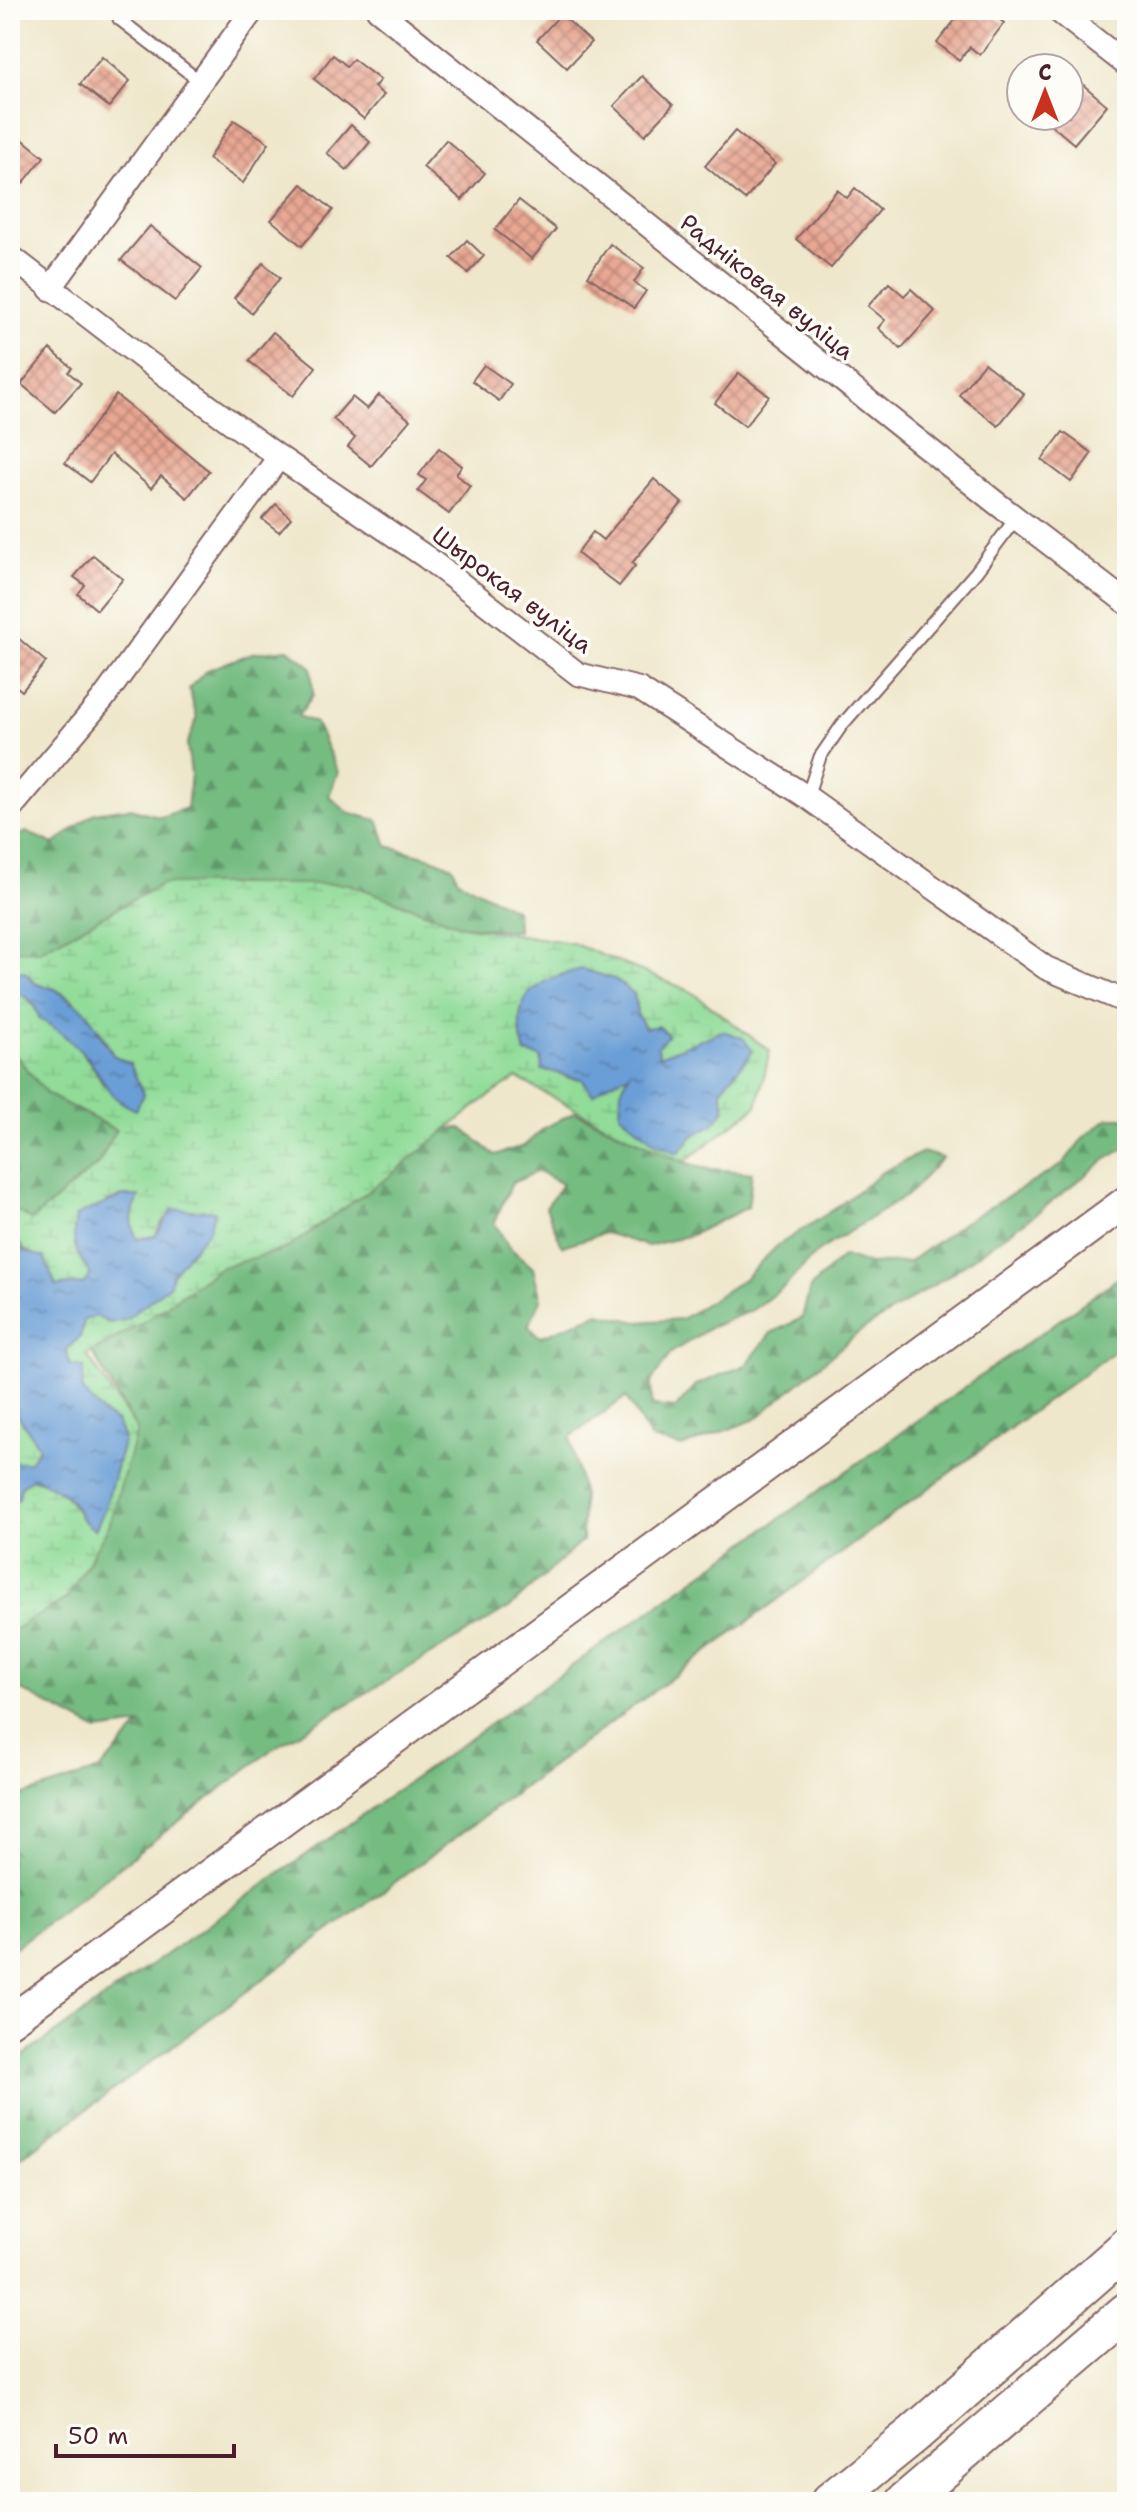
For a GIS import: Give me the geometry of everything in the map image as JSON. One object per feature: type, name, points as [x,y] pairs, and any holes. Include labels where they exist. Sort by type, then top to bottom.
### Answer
[{"type":"highway","points":[[830,2502],[914,2434],[1127,2247]]},
{"type":"highway","points":[[905,2502],[1127,2312]]},
{"type":"main road","points":[[10,2021],[1127,1201]]},
{"type":"street","points":[[50,289],[253,10]]},
{"type":"street","name":"Радніковая вуліца","points":[[378,10],[1127,603]]},
{"type":"street","points":[[1057,10],[1127,65]]},
{"type":"street","name":"Шырокая вуліца","points":[[10,256],[50,289],[279,457],[426,557],[578,674],[639,689],[807,797],[1046,968],[1127,1002]]},
{"type":"street","points":[[10,809],[18,786],[103,699],[279,457]]},
{"type":"lane","points":[[119,19],[201,82]]},
{"type":"lane","points":[[807,797],[820,757],[842,725],[967,583],[1016,518]]},
{"type":"green space","points":[[288,649],[311,667],[313,695],[298,716],[316,723],[338,772],[329,796],[348,813],[378,820],[387,846],[453,867],[458,880],[516,910],[517,931],[462,926],[349,884],[162,884],[39,951],[10,950],[10,840],[26,832],[54,844],[94,813],[130,808],[161,817],[187,808],[191,774],[187,744],[197,719],[189,688],[207,670],[252,653]]},
{"type":"green space","points":[[162,884],[349,884],[462,926],[572,943],[690,991],[770,1051],[757,1106],[684,1162],[609,1127],[517,1078],[482,1101],[387,1178],[287,1248],[219,1268],[149,1318],[87,1355],[137,1430],[109,1525],[67,1598],[10,1632],[10,1503],[19,1499],[21,1486],[33,1478],[61,1492],[84,1521],[95,1529],[105,1508],[124,1439],[117,1422],[98,1409],[83,1392],[72,1371],[67,1349],[80,1337],[84,1320],[172,1274],[214,1211],[196,1211],[163,1220],[155,1236],[137,1239],[132,1217],[139,1196],[123,1196],[76,1216],[76,1247],[91,1275],[83,1284],[56,1286],[43,1266],[21,1246],[11,1224],[10,1207],[32,1220],[99,1163],[116,1130],[47,1094],[10,1048],[10,992],[30,1000],[40,1019],[77,1047],[103,1085],[133,1073],[130,1064],[113,1055],[101,1032],[72,999],[55,989],[36,984],[26,973],[10,971],[10,950],[39,951]],"holes":[[[634,993],[637,1014],[657,1046],[659,1056],[723,1031],[721,1090],[725,1109],[711,1124],[687,1137],[658,1145],[620,1114],[629,1073],[604,1086],[567,1078],[559,1071],[542,1070],[541,1057],[525,1053],[521,1037]]]},
{"type":"green space","points":[[10,1048],[47,1094],[116,1130],[99,1163],[32,1220],[10,1207]]},
{"type":"green space","points":[[575,1112],[684,1162],[703,1168],[752,1173],[748,1207],[691,1235],[648,1246],[605,1233],[562,1246],[546,1207],[562,1184],[538,1171],[512,1183],[494,1222],[508,1246],[533,1268],[541,1300],[528,1326],[540,1337],[599,1313],[638,1322],[682,1319],[745,1278],[777,1246],[836,1208],[882,1172],[923,1152],[942,1158],[909,1194],[817,1252],[785,1286],[752,1310],[711,1327],[671,1353],[651,1382],[652,1406],[676,1408],[696,1385],[746,1365],[771,1333],[802,1318],[810,1288],[843,1256],[869,1264],[909,1262],[964,1222],[1062,1165],[1084,1137],[1109,1118],[1127,1118],[1127,1147],[945,1278],[858,1333],[756,1419],[682,1447],[651,1439],[626,1397],[570,1437],[583,1496],[582,1541],[509,1608],[274,1748],[10,1951],[10,1806],[18,1797],[100,1770],[140,1725],[98,1731],[10,1684],[10,1632],[67,1597],[109,1525],[137,1430],[92,1352],[149,1318],[219,1268],[287,1248],[387,1178],[447,1129],[462,1128],[495,1155],[524,1146],[544,1128]]},
{"type":"green space","points":[[1127,1272],[1127,1342],[10,2166],[10,2065]]},
{"type":"green space","points":[[10,1403],[39,1447],[30,1462],[10,1465]]},
{"type":"water","points":[[582,969],[614,979],[634,994],[637,1014],[645,1028],[659,1026],[668,1035],[658,1046],[659,1056],[723,1031],[743,1038],[753,1051],[721,1090],[725,1109],[714,1124],[694,1135],[678,1153],[658,1145],[620,1114],[621,1090],[629,1074],[593,1095],[582,1079],[542,1070],[541,1057],[525,1053],[520,1018],[528,994],[550,979]]},
{"type":"water","points":[[10,971],[26,973],[36,984],[55,989],[86,1011],[113,1055],[130,1064],[144,1095],[135,1110],[112,1094],[85,1055],[64,1035],[40,1019],[30,1000],[10,992]]},
{"type":"water","points":[[123,1196],[140,1196],[132,1217],[137,1239],[155,1236],[173,1209],[215,1211],[209,1230],[172,1274],[170,1285],[125,1320],[108,1323],[96,1316],[84,1320],[80,1337],[67,1349],[69,1365],[84,1367],[82,1390],[104,1415],[117,1422],[124,1439],[105,1508],[95,1530],[65,1495],[33,1478],[21,1486],[19,1499],[10,1503],[10,1465],[30,1462],[39,1447],[10,1403],[10,1221],[13,1222],[13,1236],[23,1251],[44,1257],[56,1286],[83,1284],[91,1275],[76,1248],[76,1216]]},
{"type":"building","points":[[963,10],[987,10],[1004,23],[980,55],[970,47],[959,60],[937,43]]},
{"type":"building","points":[[561,14],[591,42],[567,68],[537,40]]},
{"type":"building","points":[[333,55],[347,66],[353,59],[380,80],[374,87],[384,95],[364,119],[314,79]]},
{"type":"building","points":[[102,57],[130,81],[109,107],[80,84]]},
{"type":"building","points":[[642,76],[673,105],[645,135],[614,106]]},
{"type":"building","points":[[1085,86],[1107,105],[1085,131]]},
{"type":"building","points":[[234,120],[269,143],[243,183],[208,159]]},
{"type":"building","points":[[351,125],[370,142],[347,170],[327,153]]},
{"type":"building","points":[[735,131],[775,164],[745,200],[705,166]]},
{"type":"building","points":[[1060,132],[1084,132],[1074,144]]},
{"type":"building","points":[[21,138],[44,157],[21,186],[10,178],[10,151]]},
{"type":"building","points":[[446,140],[485,173],[462,200],[423,167]]},
{"type":"building","points":[[302,184],[333,210],[302,246],[271,220]]},
{"type":"building","points":[[855,188],[880,210],[831,268],[796,239],[837,190],[847,198]]},
{"type":"building","points":[[519,200],[556,229],[532,259],[495,230]]},
{"type":"building","points":[[150,226],[202,268],[175,301],[121,260]]},
{"type":"building","points":[[467,240],[484,256],[468,273],[451,258]]},
{"type":"building","points":[[610,244],[644,268],[634,282],[646,291],[634,308],[588,276]]},
{"type":"building","points":[[263,263],[280,278],[251,313],[234,298]]},
{"type":"building","points":[[889,283],[904,296],[911,289],[935,311],[901,349],[878,328],[885,320],[868,306]]},
{"type":"building","points":[[273,332],[316,367],[293,396],[249,361]]},
{"type":"building","points":[[50,349],[72,368],[68,372],[81,383],[55,412],[21,384]]},
{"type":"building","points":[[984,363],[1024,394],[998,426],[959,395]]},
{"type":"building","points":[[484,365],[511,384],[499,401],[472,381]]},
{"type":"building","points":[[739,373],[769,396],[745,426],[715,403]]},
{"type":"building","points":[[116,395],[209,471],[187,498],[161,476],[151,488],[111,454],[90,482],[65,463]]},
{"type":"building","points":[[379,395],[410,420],[371,466],[348,447],[355,438],[333,419],[352,397],[367,409]]},
{"type":"building","points":[[1063,432],[1092,453],[1071,482],[1042,460]]},
{"type":"building","points":[[439,448],[462,466],[456,474],[470,486],[449,514],[418,491],[426,480],[419,475]]},
{"type":"building","points":[[654,479],[682,503],[632,563],[635,566],[619,586],[577,553],[593,532],[603,540]]},
{"type":"building","points":[[276,504],[291,518],[279,532],[262,519]]},
{"type":"building","points":[[93,555],[123,579],[97,610],[78,594],[85,585],[74,577]]},
{"type":"building","points":[[10,631],[46,662],[22,691],[10,681]]}]
